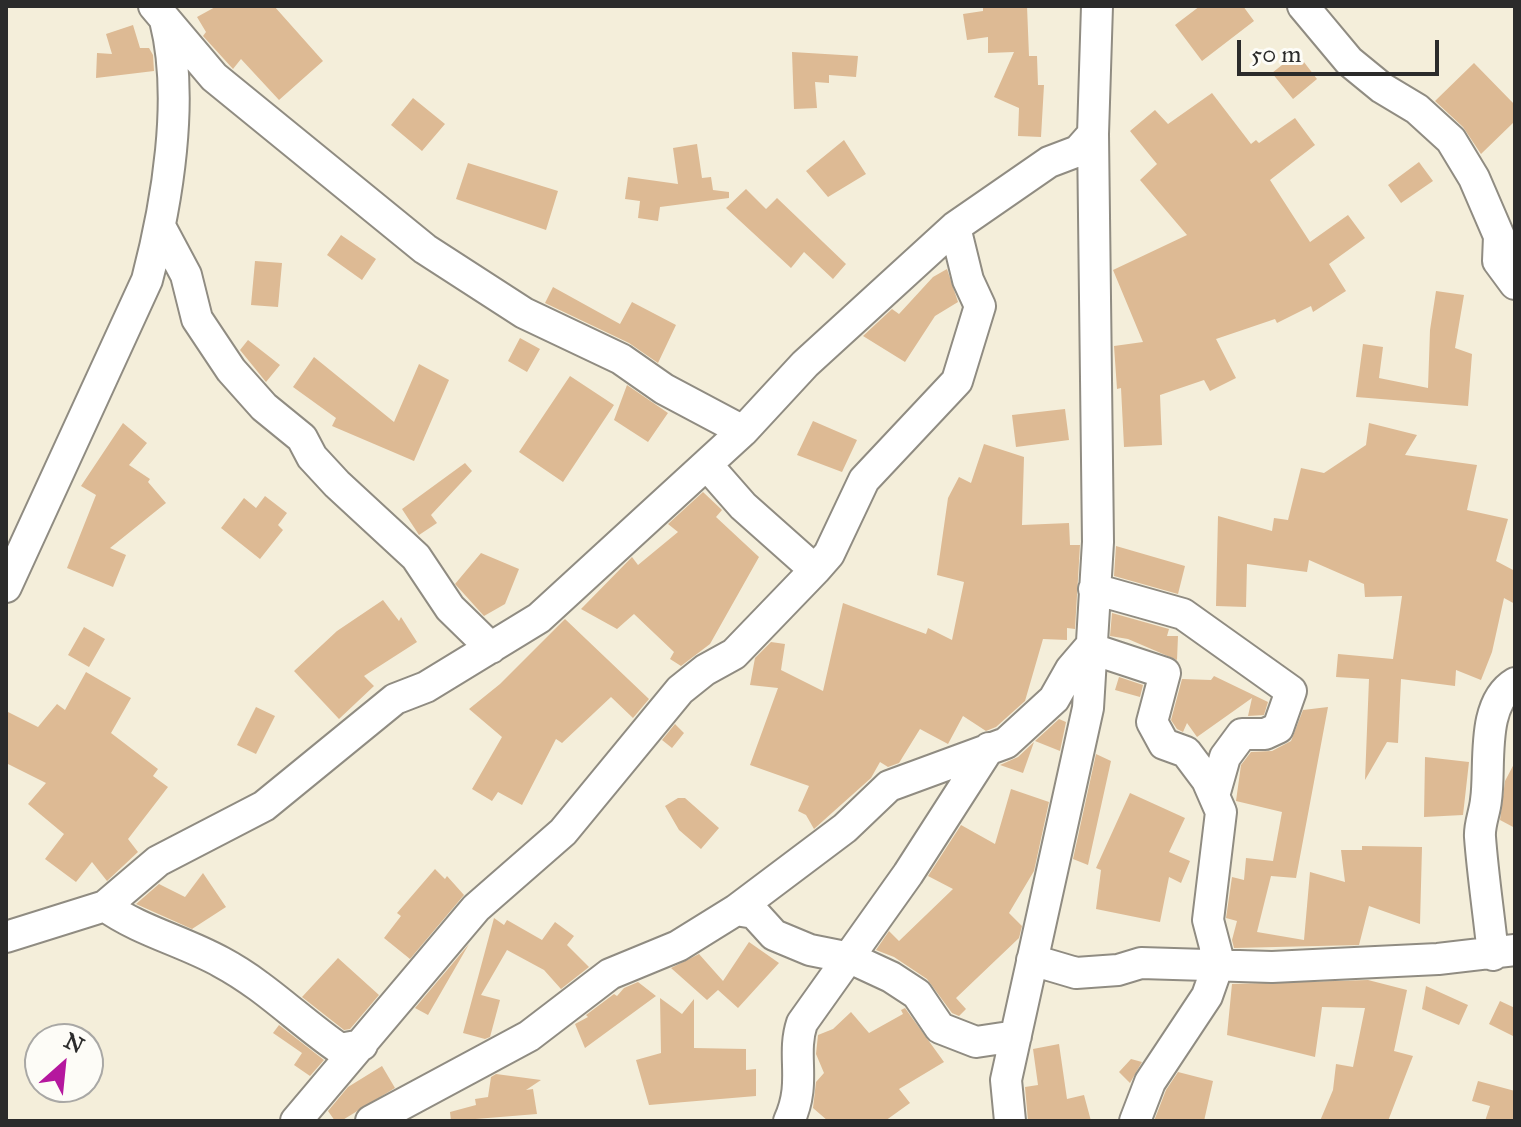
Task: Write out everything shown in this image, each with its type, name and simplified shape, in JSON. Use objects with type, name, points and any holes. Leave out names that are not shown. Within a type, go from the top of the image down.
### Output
[{"type":"street","points":[[1010,1121],[1006,1080],[1088,708],[1089,648],[1098,542],[1093,134],[1097,6]]},
{"type":"street","points":[[1303,6],[1349,61],[1382,88],[1417,109],[1451,140],[1474,178],[1499,236],[1498,261],[1515,284]]},
{"type":"street","points":[[6,587],[147,280],[162,230],[172,97],[170,40],[159,12]]},
{"type":"street","points":[[159,12],[214,77],[425,249],[524,313],[621,359],[664,389],[743,431]]},
{"type":"street","points":[[6,937],[30,926],[67,919],[105,906],[158,861],[264,806],[395,699],[426,687],[539,618],[707,465],[805,364],[955,227],[1049,162],[1078,151],[1093,134]]},
{"type":"street","points":[[296,1121],[476,908],[497,886],[537,858],[563,832],[680,690],[705,670],[734,654],[815,570],[829,554],[864,480],[957,381],[980,306],[968,280],[955,227]]},
{"type":"street","points":[[162,230],[186,275],[197,319],[231,370],[264,407],[302,438],[312,457],[337,484],[416,557],[450,608],[491,648]]},
{"type":"street","points":[[707,465],[743,506],[815,570]]},
{"type":"street","points":[[1094,589],[1183,614],[1291,691],[1278,728],[1265,734],[1242,734],[1225,757],[1214,796]]},
{"type":"street","points":[[371,1121],[529,1036],[610,974],[678,946],[736,910],[845,828],[889,786],[1006,743],[1054,699],[1071,669],[1089,648]]},
{"type":"street","points":[[1089,648],[1165,673],[1152,722],[1164,744],[1186,752],[1207,780],[1221,812],[1208,920],[1219,962],[1207,996],[1150,1082],[1135,1121]]},
{"type":"street","points":[[1032,960],[1076,973],[1118,970],[1141,963],[1219,962],[1272,967],[1504,952],[1483,895],[1479,833],[1487,798],[1486,753],[1494,716],[1510,686],[1515,683]]},
{"type":"street","points":[[798,1115],[801,1077],[797,1039],[802,1023],[850,958],[989,748]]},
{"type":"street","points":[[105,906],[127,922],[208,956],[265,988],[314,1031],[340,1049],[362,1045]]},
{"type":"street","points":[[736,910],[754,913],[774,935],[810,950],[850,958],[891,977],[917,994],[940,1028],[976,1042],[1016,1036]]},
{"type":"building","points":[[217,6],[274,6],[323,61],[279,100],[241,59],[233,69],[203,36],[206,32],[197,17]]},
{"type":"building","points":[[983,6],[1027,6],[1029,56],[1037,56],[1038,85],[1044,85],[1041,137],[1018,136],[1019,108],[994,97],[1014,52],[988,53],[988,37],[967,40],[963,14],[983,11]]},
{"type":"building","points":[[1200,6],[1243,6],[1254,21],[1202,61],[1175,25]]},
{"type":"building","points":[[133,25],[140,48],[149,48],[153,55],[154,71],[96,78],[97,53],[112,54],[106,34]]},
{"type":"building","points":[[792,52],[858,56],[856,77],[829,75],[829,83],[815,82],[817,108],[794,109]]},
{"type":"building","points":[[1297,53],[1317,79],[1293,99],[1272,73]]},
{"type":"building","points":[[1474,63],[1515,105],[1515,121],[1481,154],[1463,127],[1435,101]]},
{"type":"building","points":[[1212,93],[1251,144],[1256,140],[1259,143],[1295,118],[1315,145],[1270,180],[1310,242],[1348,215],[1365,238],[1329,264],[1346,291],[1313,312],[1311,306],[1277,323],[1275,319],[1216,339],[1236,378],[1210,391],[1204,380],[1160,395],[1162,445],[1124,447],[1121,388],[1117,389],[1114,346],[1143,342],[1113,270],[1187,235],[1140,180],[1157,164],[1130,131],[1155,110],[1168,124]]},
{"type":"building","points":[[413,98],[445,124],[422,151],[391,125]]},
{"type":"building","points":[[844,140],[866,174],[828,197],[806,171]]},
{"type":"building","points":[[697,144],[702,178],[711,177],[713,190],[729,192],[729,198],[660,207],[658,221],[638,218],[640,201],[625,199],[628,177],[678,184],[673,148]]},
{"type":"building","points":[[1419,162],[1433,181],[1401,203],[1388,185]]},
{"type":"building","points":[[468,163],[558,191],[546,230],[456,199]]},
{"type":"building","points":[[746,189],[766,209],[777,198],[846,264],[833,279],[804,252],[791,268],[726,208]]},
{"type":"building","points":[[341,235],[376,259],[362,280],[327,255]]},
{"type":"building","points":[[255,261],[282,263],[278,307],[251,305]]},
{"type":"building","points":[[947,269],[958,302],[935,316],[905,362],[863,336],[892,309],[899,314],[933,277]]},
{"type":"building","points":[[553,287],[620,324],[632,302],[676,325],[658,363],[629,343],[545,303]]},
{"type":"building","points":[[1436,291],[1464,295],[1455,348],[1472,354],[1468,406],[1356,397],[1363,344],[1383,347],[1379,378],[1428,388],[1430,330]]},
{"type":"building","points":[[520,338],[540,349],[527,372],[508,361]]},
{"type":"building","points":[[248,340],[280,365],[266,382],[240,350]]},
{"type":"building","points":[[314,357],[394,422],[419,364],[449,380],[414,461],[332,426],[336,418],[293,387]]},
{"type":"building","points":[[570,376],[614,405],[563,482],[519,452]]},
{"type":"building","points":[[627,385],[668,413],[648,442],[614,420]]},
{"type":"building","points":[[1065,409],[1069,440],[1016,447],[1012,415]]},
{"type":"building","points":[[813,421],[857,440],[842,472],[797,455]]},
{"type":"building","points":[[123,423],[147,443],[129,465],[150,479],[148,482],[166,503],[110,548],[126,555],[113,587],[67,568],[96,495],[81,486]]},
{"type":"building","points":[[1369,423],[1417,435],[1405,455],[1477,465],[1467,510],[1508,519],[1496,561],[1515,571],[1515,604],[1504,598],[1492,652],[1481,680],[1456,670],[1455,686],[1401,679],[1398,743],[1387,742],[1365,780],[1369,679],[1336,677],[1338,654],[1393,659],[1402,596],[1365,597],[1364,584],[1309,560],[1307,572],[1247,564],[1246,607],[1216,606],[1218,516],[1272,531],[1274,518],[1288,520],[1301,468],[1324,473],[1366,445]]},
{"type":"building","points":[[984,444],[1024,457],[1022,525],[1069,523],[1070,545],[1080,545],[1075,629],[1067,628],[1067,640],[1043,639],[1025,701],[996,727],[986,731],[963,716],[948,744],[920,729],[899,763],[888,767],[880,762],[871,778],[814,829],[806,815],[798,811],[809,786],[750,765],[778,688],[750,685],[755,658],[771,642],[785,644],[781,670],[823,691],[843,603],[926,634],[928,628],[952,640],[964,582],[937,575],[948,498],[959,477],[971,483]]},
{"type":"building","points":[[465,463],[472,471],[431,515],[437,523],[419,535],[402,509]]},
{"type":"building","points":[[703,492],[722,510],[716,517],[759,557],[710,644],[681,666],[670,659],[674,652],[634,614],[617,629],[581,609],[632,557],[638,565],[678,532],[668,524]]},
{"type":"building","points":[[265,496],[287,513],[278,525],[283,530],[260,559],[221,528],[244,498],[256,508]]},
{"type":"building","points":[[1116,546],[1185,566],[1178,594],[1114,576]]},
{"type":"building","points":[[481,553],[519,569],[505,604],[484,616],[455,584]]},
{"type":"building","points":[[383,600],[399,621],[401,617],[417,642],[364,676],[374,686],[339,719],[294,671],[337,631]]},
{"type":"building","points":[[1112,613],[1169,629],[1167,636],[1178,636],[1177,660],[1128,639],[1110,636]]},
{"type":"building","points":[[565,619],[649,699],[633,718],[611,697],[562,743],[556,739],[522,805],[498,792],[492,801],[472,789],[502,737],[469,709],[500,684]]},
{"type":"building","points":[[84,627],[105,639],[89,667],[68,655]]},
{"type":"building","points":[[86,672],[131,698],[111,733],[158,769],[153,776],[168,787],[128,839],[138,852],[107,881],[92,862],[76,882],[45,859],[64,834],[28,804],[46,783],[6,763],[6,711],[38,727],[57,704],[65,710]]},
{"type":"building","points":[[1214,676],[1268,702],[1264,715],[1248,716],[1252,698],[1197,737],[1187,723],[1183,732],[1177,729],[1171,720],[1182,679],[1211,680]]},
{"type":"building","points":[[1119,677],[1143,685],[1140,697],[1115,690]]},
{"type":"building","points":[[256,707],[275,716],[256,754],[237,745]]},
{"type":"building","points":[[1328,707],[1296,878],[1271,876],[1257,932],[1304,940],[1310,872],[1345,882],[1341,850],[1362,850],[1362,846],[1422,847],[1420,924],[1369,906],[1359,945],[1234,948],[1232,940],[1237,921],[1226,918],[1232,877],[1244,880],[1246,858],[1273,861],[1282,812],[1236,801],[1241,765],[1251,752],[1272,751],[1291,741],[1303,710]]},
{"type":"building","points":[[1059,719],[1066,722],[1060,751],[1035,741]]},
{"type":"building","points":[[675,724],[684,733],[672,748],[662,740]]},
{"type":"building","points":[[1034,742],[1023,773],[1000,765],[1018,757]]},
{"type":"building","points":[[1096,754],[1111,761],[1088,865],[1073,859]]},
{"type":"building","points":[[1425,757],[1469,762],[1463,815],[1424,817]]},
{"type":"building","points":[[1515,762],[1515,828],[1500,820],[1505,781]]},
{"type":"building","points":[[1011,789],[1049,802],[1034,871],[1009,913],[1022,926],[1019,938],[956,998],[966,1009],[959,1016],[952,1013],[927,979],[894,957],[876,950],[889,931],[899,941],[953,889],[928,876],[961,825],[995,844]]},
{"type":"building","points":[[1130,793],[1185,818],[1169,852],[1190,861],[1181,883],[1169,877],[1160,922],[1096,909],[1101,870],[1096,868]]},
{"type":"building","points":[[678,798],[685,798],[719,828],[701,849],[679,830],[665,806]]},
{"type":"building","points":[[435,869],[445,879],[447,876],[464,895],[410,959],[384,938],[401,916],[397,913]]},
{"type":"building","points":[[203,873],[226,907],[192,929],[136,904],[159,884],[185,897]]},
{"type":"building","points":[[494,918],[504,925],[507,920],[542,940],[555,922],[574,936],[567,945],[589,967],[561,989],[544,970],[507,950],[481,995],[500,1000],[490,1037],[485,1039],[463,1033]]},
{"type":"building","points":[[749,942],[779,963],[738,1008],[718,990],[707,1000],[671,968],[699,954],[723,981]]},
{"type":"building","points":[[469,944],[428,1015],[415,1008]]},
{"type":"building","points":[[338,958],[379,995],[350,1029],[344,1030],[302,997]]},
{"type":"building","points":[[1368,980],[1407,990],[1394,1051],[1413,1056],[1388,1121],[1320,1121],[1333,1090],[1336,1064],[1353,1067],[1365,1008],[1322,1007],[1315,1057],[1227,1035],[1232,984]]},
{"type":"building","points":[[638,982],[656,996],[585,1048],[575,1024],[614,994],[617,996],[624,988]]},
{"type":"building","points":[[1426,986],[1468,1005],[1459,1025],[1422,1009]]},
{"type":"building","points":[[660,998],[682,1014],[694,999],[694,1048],[746,1049],[746,1070],[756,1069],[756,1096],[649,1105],[636,1060],[661,1053]]},
{"type":"building","points":[[1500,1001],[1515,1008],[1515,1037],[1489,1024]]},
{"type":"building","points":[[905,1008],[944,1062],[899,1089],[910,1103],[885,1121],[828,1121],[813,1108],[816,1082],[824,1073],[816,1054],[818,1035],[833,1029],[851,1012],[869,1033],[903,1014],[901,1010]]},
{"type":"building","points":[[279,1025],[324,1060],[310,1076],[294,1065],[302,1053],[273,1033]]},
{"type":"building","points":[[1059,1044],[1067,1099],[1084,1095],[1091,1121],[1028,1121],[1025,1087],[1038,1085],[1033,1049]]},
{"type":"building","points":[[1131,1059],[1142,1062],[1130,1083],[1119,1072]]},
{"type":"building","points":[[382,1066],[395,1088],[341,1121],[335,1121],[328,1111],[348,1087]]},
{"type":"building","points":[[1178,1072],[1213,1081],[1204,1121],[1154,1121],[1166,1090]]},
{"type":"building","points":[[496,1074],[541,1080],[526,1090],[533,1089],[537,1114],[451,1121],[450,1112],[476,1105],[475,1099],[488,1097],[491,1077]]},
{"type":"building","points":[[1478,1081],[1515,1091],[1515,1121],[1485,1121],[1490,1106],[1472,1101]]}]
